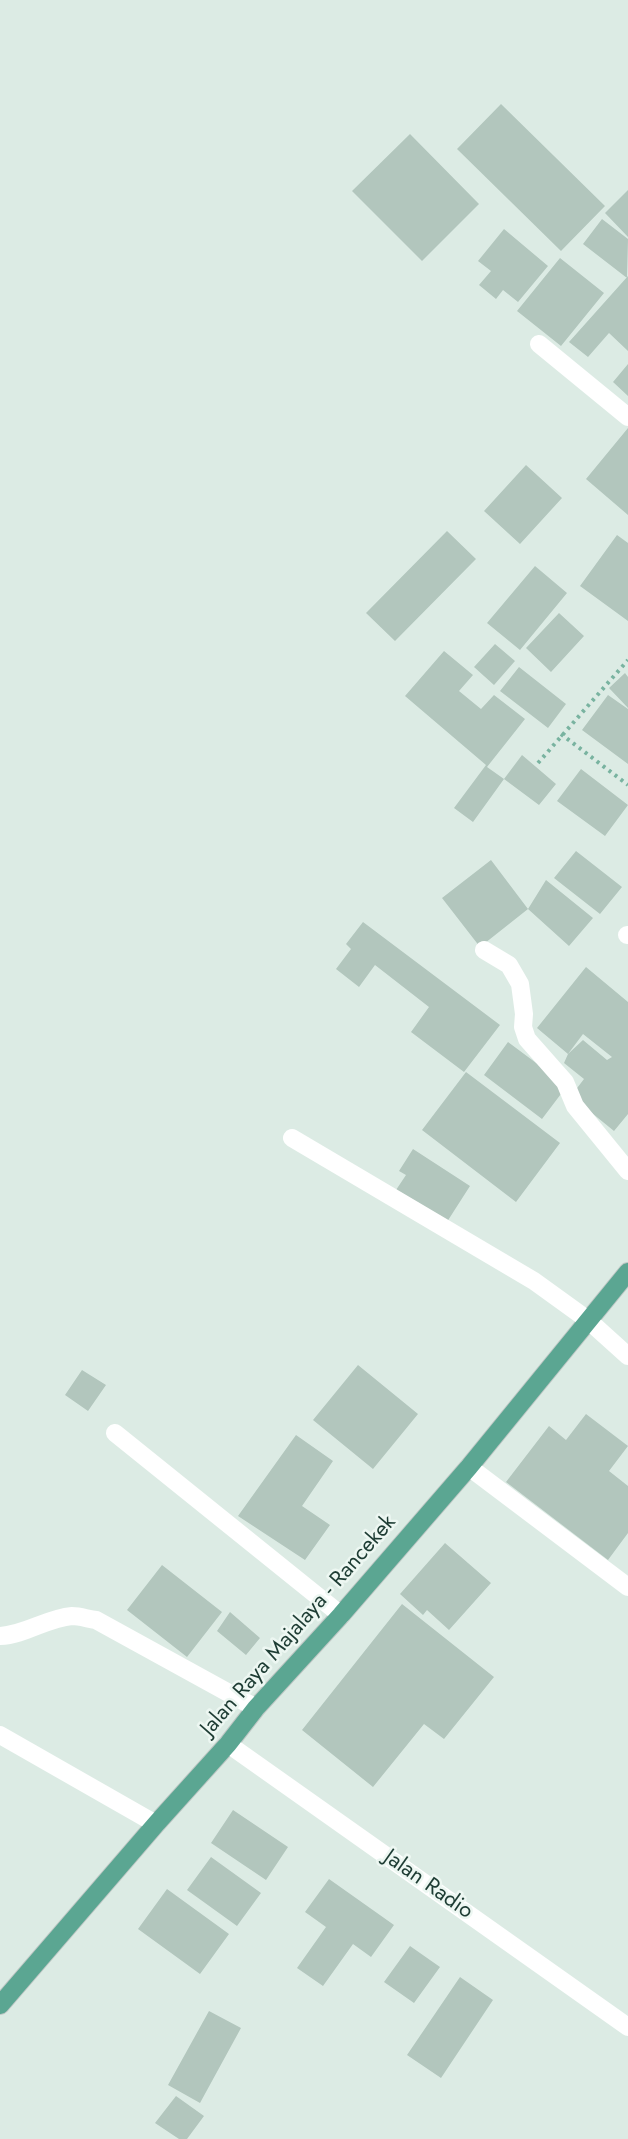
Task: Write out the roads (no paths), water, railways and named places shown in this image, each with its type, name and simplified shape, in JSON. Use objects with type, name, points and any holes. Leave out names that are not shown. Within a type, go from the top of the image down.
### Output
[{"type":"main road","name":"Jalan Raya Majalaya - Rancekek","points":[[0,2005],[228,1744],[256,1708],[341,1615],[469,1467],[628,1272]]},
{"type":"street","points":[[539,345],[628,417]]},
{"type":"street","points":[[484,950],[509,965],[520,984],[524,1014],[523,1027],[527,1039],[566,1082],[575,1106],[628,1171]]},
{"type":"street","points":[[292,1138],[534,1281],[588,1320],[628,1356]]},
{"type":"street","points":[[116,1433],[341,1615]]},
{"type":"street","points":[[469,1467],[628,1587]]},
{"type":"street","points":[[0,1636],[13,1636],[50,1621],[74,1616],[96,1620],[256,1708]]},
{"type":"street","points":[[0,1735],[156,1824]]},
{"type":"street","name":"Jalan Radio","points":[[228,1744],[628,2027]]}]
